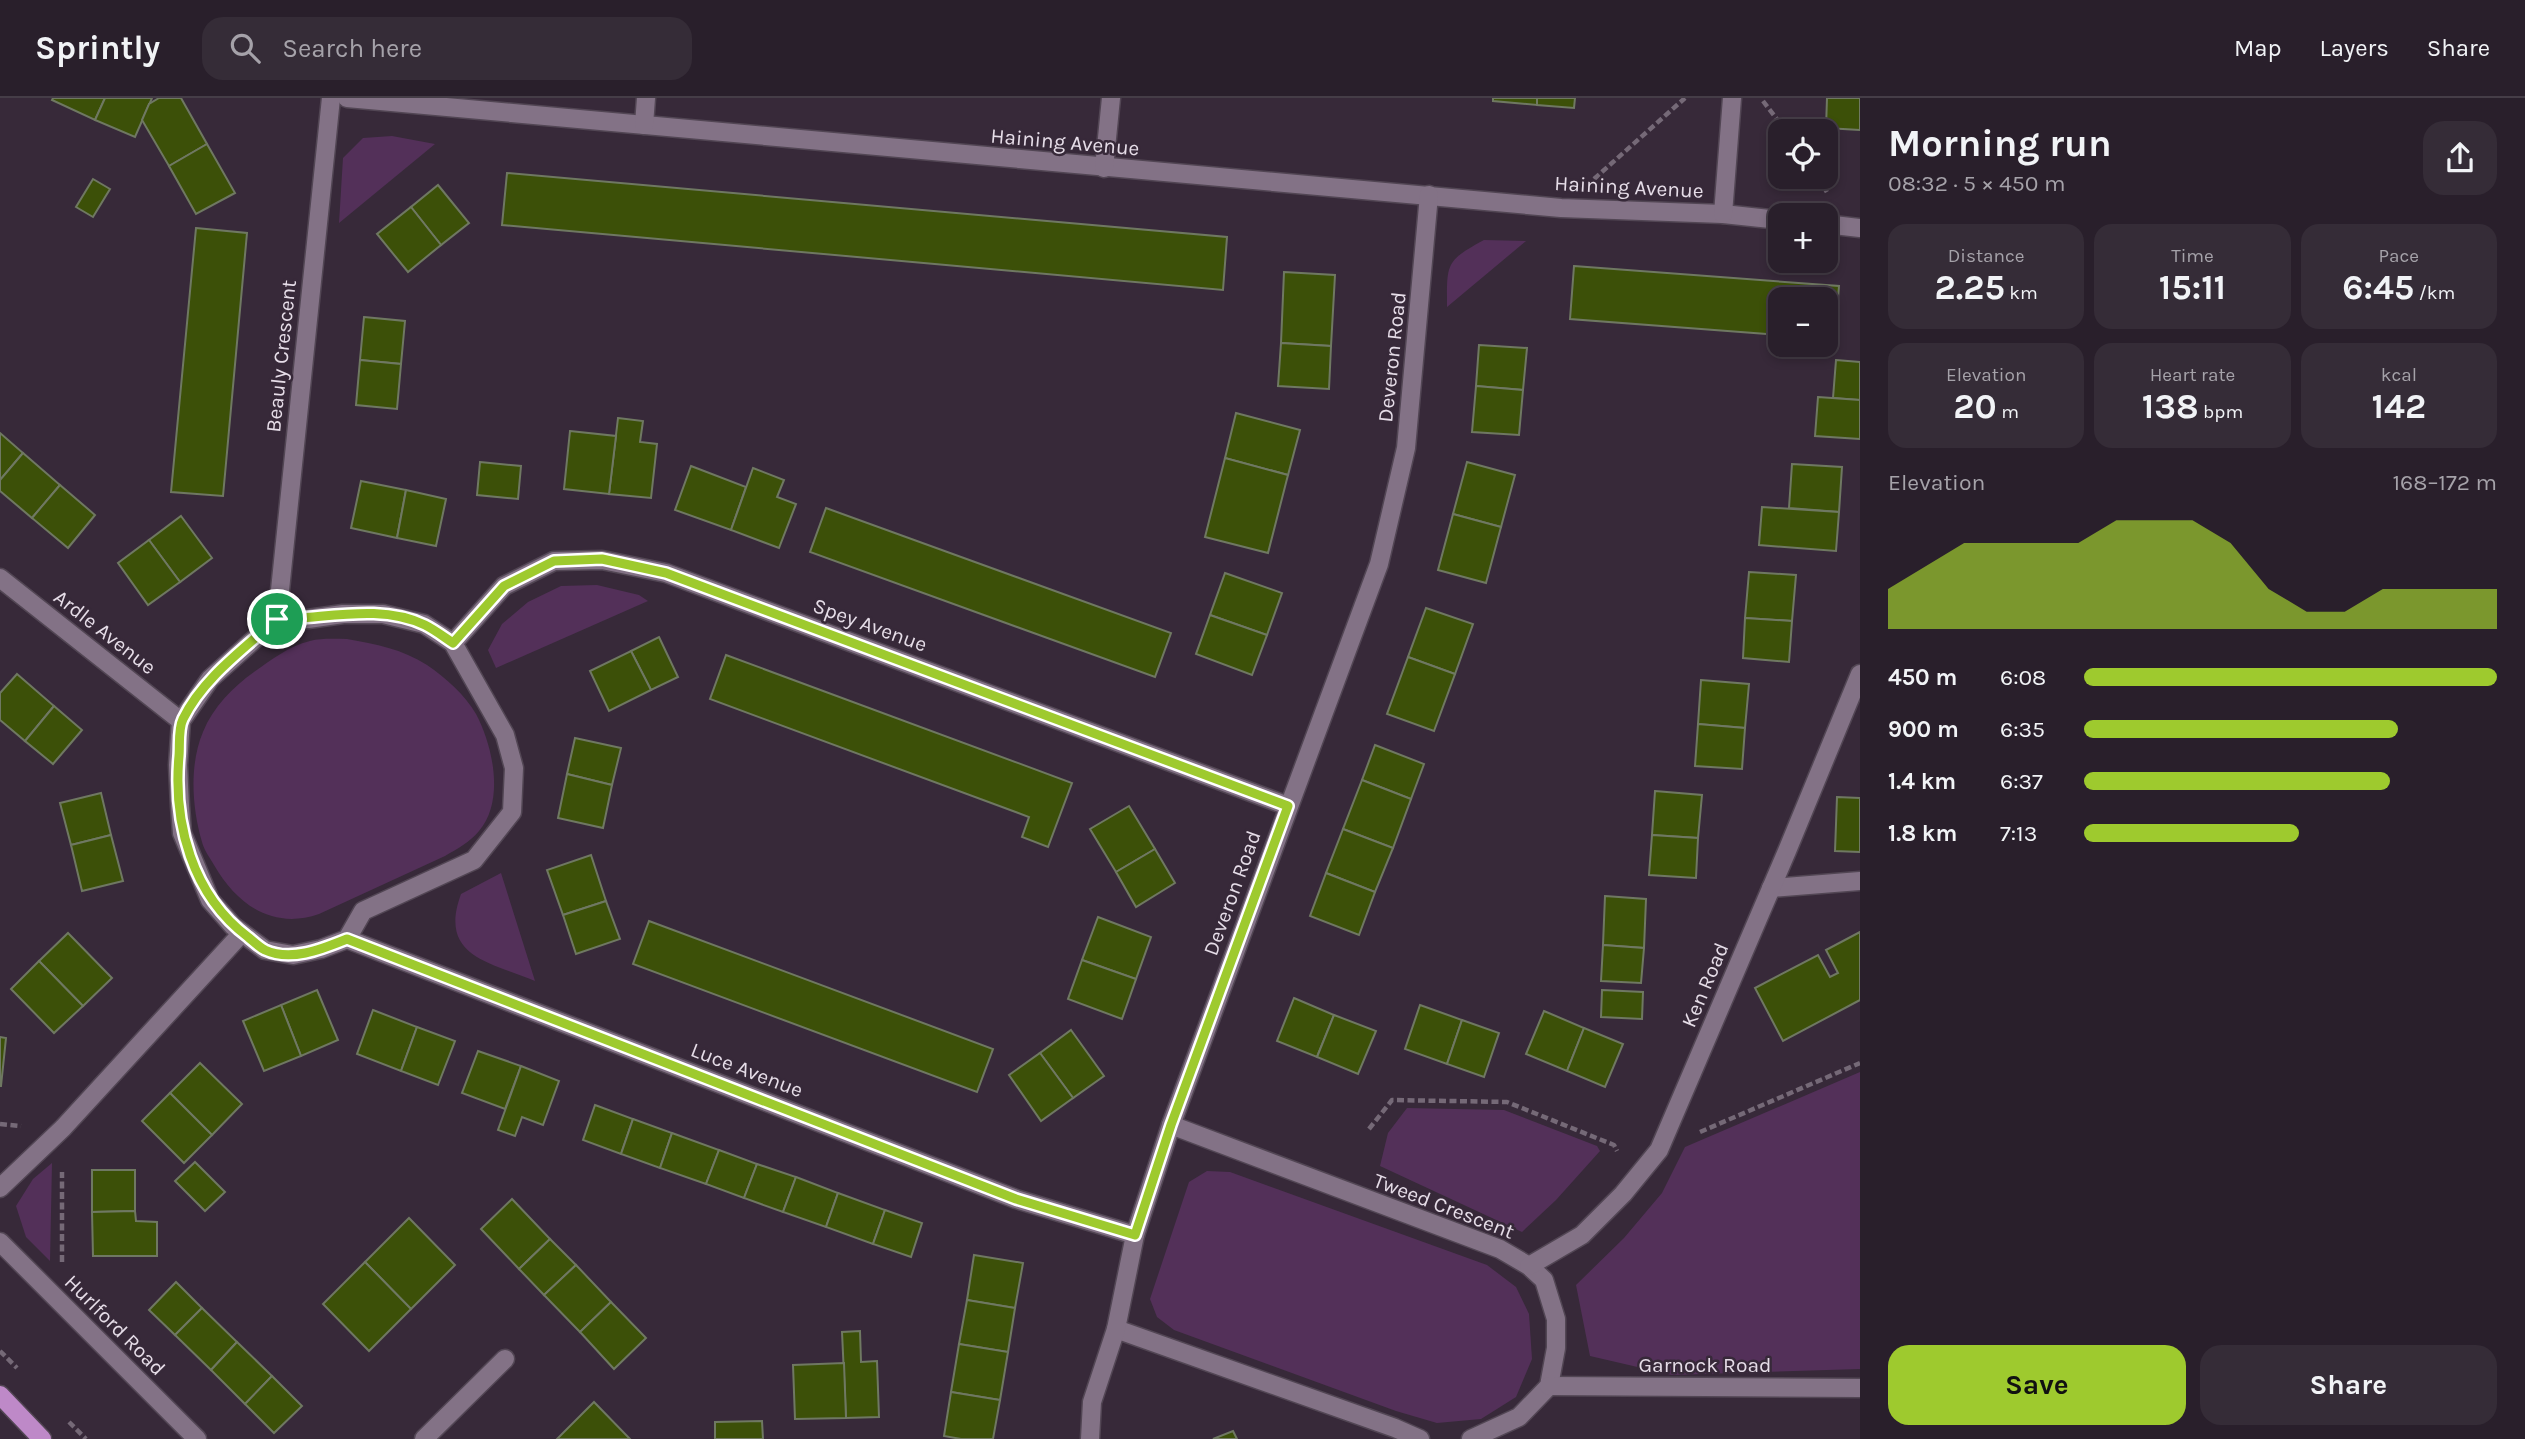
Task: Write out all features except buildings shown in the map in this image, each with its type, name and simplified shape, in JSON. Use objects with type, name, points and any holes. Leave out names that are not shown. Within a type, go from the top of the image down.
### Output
[{"type":"main road","points":[[0,1395],[42,1439]]},
{"type":"street","name":"Beauly Crescent","points":[[277,619],[331,98]]},
{"type":"street","name":"Haining Avenue","points":[[347,98],[1561,208],[1723,214],[1768,219]]},
{"type":"street","points":[[644,125],[646,98]]},
{"type":"street","points":[[1104,168],[1111,98]]},
{"type":"street","points":[[1723,214],[1732,98]]},
{"type":"street","name":"Deveron Road","points":[[1090,1439],[1092,1402],[1116,1329],[1135,1235],[1171,1125],[1379,564],[1406,448],[1429,195]]},
{"type":"street","points":[[1838,225],[1860,228]]},
{"type":"street","name":"Spey Avenue","points":[[453,643],[504,586],[554,561],[602,559],[666,573],[1288,806]]},
{"type":"street","name":"Ardle Avenue","points":[[0,578],[181,721]]},
{"type":"street","points":[[383,614],[424,624],[453,643],[505,735],[514,768],[512,812],[474,860],[363,911],[347,939],[321,949],[293,955],[265,950],[242,933],[210,900],[182,833],[178,765],[181,721],[210,679],[277,619],[383,614]]},
{"type":"street","name":"Ken Road","points":[[1529,1266],[1582,1235],[1623,1194],[1659,1150],[1860,674]]},
{"type":"street","points":[[1771,888],[1860,881]]},
{"type":"street","points":[[0,1188],[63,1128],[242,933]]},
{"type":"street","name":"Luce Avenue","points":[[347,939],[1016,1199],[1135,1235]]},
{"type":"street","name":"Tweed Crescent","points":[[1171,1125],[1500,1249],[1529,1266],[1544,1280],[1556,1319],[1556,1348],[1549,1386]]},
{"type":"street","name":"Hurlford Road","points":[[0,1242],[197,1439]]},
{"type":"street","points":[[1116,1329],[1395,1427],[1420,1439]]},
{"type":"street","points":[[424,1439],[505,1359]]},
{"type":"street","points":[[1471,1439],[1519,1417],[1549,1386]]},
{"type":"street","name":"Garnock Road","points":[[1549,1386],[1860,1388]]},
{"type":"path","points":[[1561,208],[1685,98]]},
{"type":"path","points":[[1760,98],[1777,119]]},
{"type":"path","points":[[1659,1150],[1860,1063]]},
{"type":"path","points":[[1370,1129],[1392,1100],[1507,1101],[1614,1145],[1618,1150],[1609,1160]]},
{"type":"path","points":[[62,1304],[63,1128]]},
{"type":"shaded area","points":[[392,136],[435,144],[339,223],[343,158],[363,138]]},
{"type":"shaded area","points":[[1484,240],[1526,241],[1447,307],[1447,281],[1451,265],[1462,253]]},
{"type":"shaded area","points":[[597,585],[639,595],[648,601],[496,668],[488,650],[502,624],[528,602],[561,586]]},
{"type":"shaded area","points":[[319,639],[347,639],[378,645],[418,659],[461,694],[476,714],[487,742],[494,773],[492,805],[479,831],[445,856],[319,914],[286,919],[272,916],[245,902],[234,892],[204,848],[194,801],[194,772],[199,745],[207,723],[218,706],[254,672],[302,643]]},
{"type":"shaded area","points":[[501,873],[535,981],[472,954],[462,944],[457,931],[456,915],[461,894]]},
{"type":"shaded area","points":[[1860,1072],[1860,1369],[1672,1375],[1590,1356],[1576,1285],[1624,1238],[1662,1193],[1685,1147]]},
{"type":"shaded area","points":[[1407,1108],[1504,1110],[1597,1146],[1600,1151],[1556,1200],[1522,1232],[1380,1166],[1388,1133]]},
{"type":"shaded area","points":[[52,1163],[50,1261],[26,1237],[16,1206],[33,1179]]},
{"type":"shaded area","points":[[1207,1171],[1230,1172],[1487,1265],[1516,1287],[1529,1314],[1532,1359],[1516,1397],[1481,1419],[1437,1423],[1396,1411],[1174,1330],[1157,1317],[1150,1299],[1189,1182]]},
{"type":"route","points":[[602,559],[666,573],[1288,806],[1171,1125],[1135,1235],[1016,1199],[347,939],[321,949],[293,955],[265,950],[233,926],[210,900],[182,833],[178,765],[181,721],[210,679],[277,619],[383,614],[424,624],[453,643],[504,586],[554,561],[602,559]]}]
